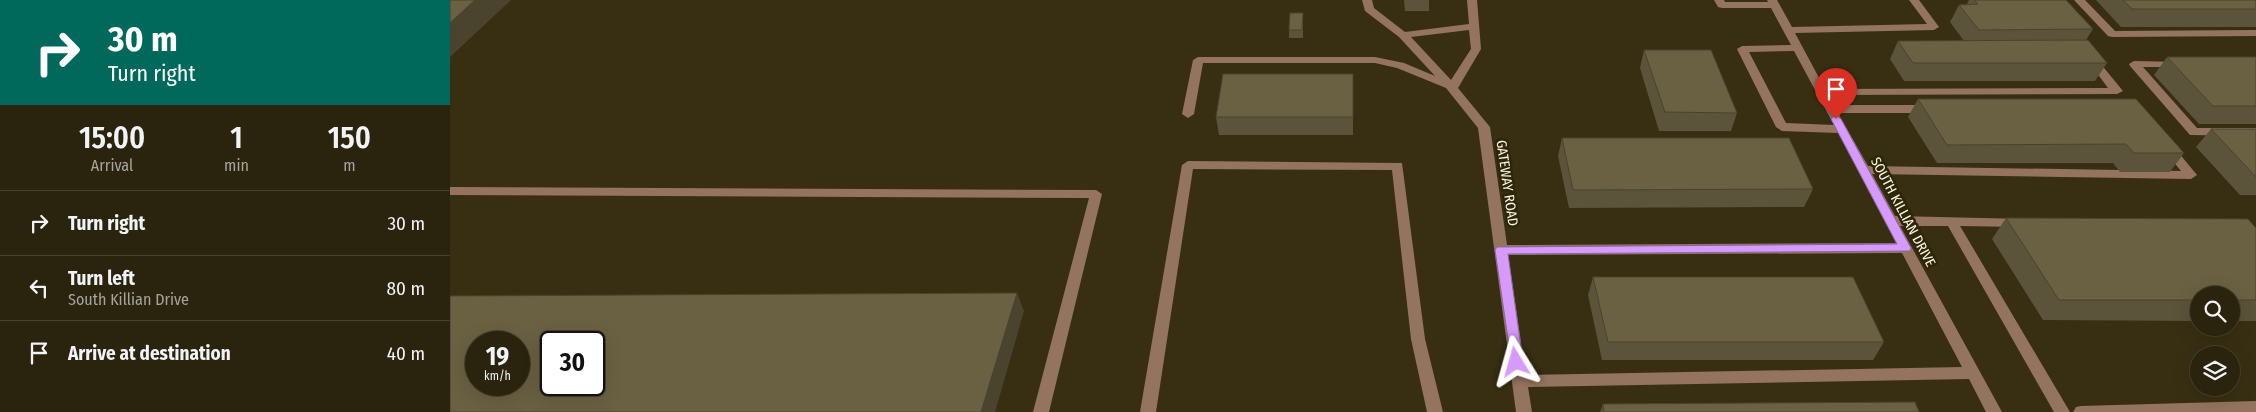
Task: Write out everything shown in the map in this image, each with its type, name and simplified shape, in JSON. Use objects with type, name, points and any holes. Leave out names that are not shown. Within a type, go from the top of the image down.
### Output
[{"type":"street","name":"GATEWAY ROAD","points":[[1367,0],[1369,9],[1403,35],[1452,88],[1484,127],[1524,412]]},
{"type":"street","points":[[1188,114],[1198,60],[1375,60],[1400,65],[1452,88],[1476,49],[1472,0]]},
{"type":"street","points":[[1719,0],[1722,5],[1773,2]]},
{"type":"street","points":[[1788,30],[1934,27],[1914,0]]},
{"type":"street","points":[[2079,0],[2112,34],[2256,33]]},
{"type":"street","name":"SOUTH KILLIAN DRIVE","points":[[1773,2],[1994,412]]},
{"type":"street","points":[[1403,35],[1475,26]]},
{"type":"street","points":[[1798,48],[1742,49],[1782,127],[1841,128]]},
{"type":"street","points":[[2190,64],[2134,64],[2194,132],[2256,132]]},
{"type":"street","points":[[1822,92],[2117,91],[2096,65]]},
{"type":"street","points":[[1831,109],[1938,108]]},
{"type":"street","points":[[1864,170],[2191,175],[2159,138]]},
{"type":"street","points":[[1148,412],[1188,165],[1398,166],[1418,339],[1438,412]]},
{"type":"street","points":[[450,191],[1096,194],[1041,412]]},
{"type":"street","points":[[1891,221],[2039,222]]},
{"type":"street","points":[[1952,221],[2062,412]]},
{"type":"street","points":[[1501,250],[1905,248]]},
{"type":"street","points":[[1519,381],[1972,373]]},
{"type":"street","points":[[2081,412],[2256,407]]},
{"type":"building","points":[[450,0],[475,0],[450,23]]},
{"type":"building","points":[[1974,0],[2066,0],[2093,29],[1979,30],[1959,5],[1978,4]]},
{"type":"building","points":[[2123,0],[2256,0],[2256,9],[2132,9]]},
{"type":"building","points":[[1290,13],[1303,13],[1302,30],[1289,30]]},
{"type":"building","points":[[2088,40],[2107,63],[1913,63],[1898,41]]},
{"type":"building","points":[[1644,50],[1711,50],[1737,113],[1665,112]]},
{"type":"building","points":[[2167,57],[2256,57],[2256,106],[2213,106]]},
{"type":"building","points":[[1223,74],[1353,74],[1353,117],[1216,117]]},
{"type":"building","points":[[1918,99],[2136,99],[2184,153],[2134,153],[2126,144],[1947,145]]},
{"type":"building","points":[[2211,129],[2256,129],[2256,177]]},
{"type":"building","points":[[1562,138],[1789,138],[1813,189],[1573,190]]},
{"type":"building","points":[[2006,218],[2248,219],[2256,228],[2256,300],[2240,300],[2240,286],[2190,286],[2190,300],[2059,300]]},
{"type":"building","points":[[1593,277],[1853,277],[1884,342],[1608,342]]},
{"type":"building","points":[[1017,293],[981,412],[450,412],[450,296]]},
{"type":"building","points":[[1915,402],[1919,412],[1604,412],[1603,404]]},
{"type":"route","points":[[1516,362],[1501,250],[1905,248],[1836,119]]}]
